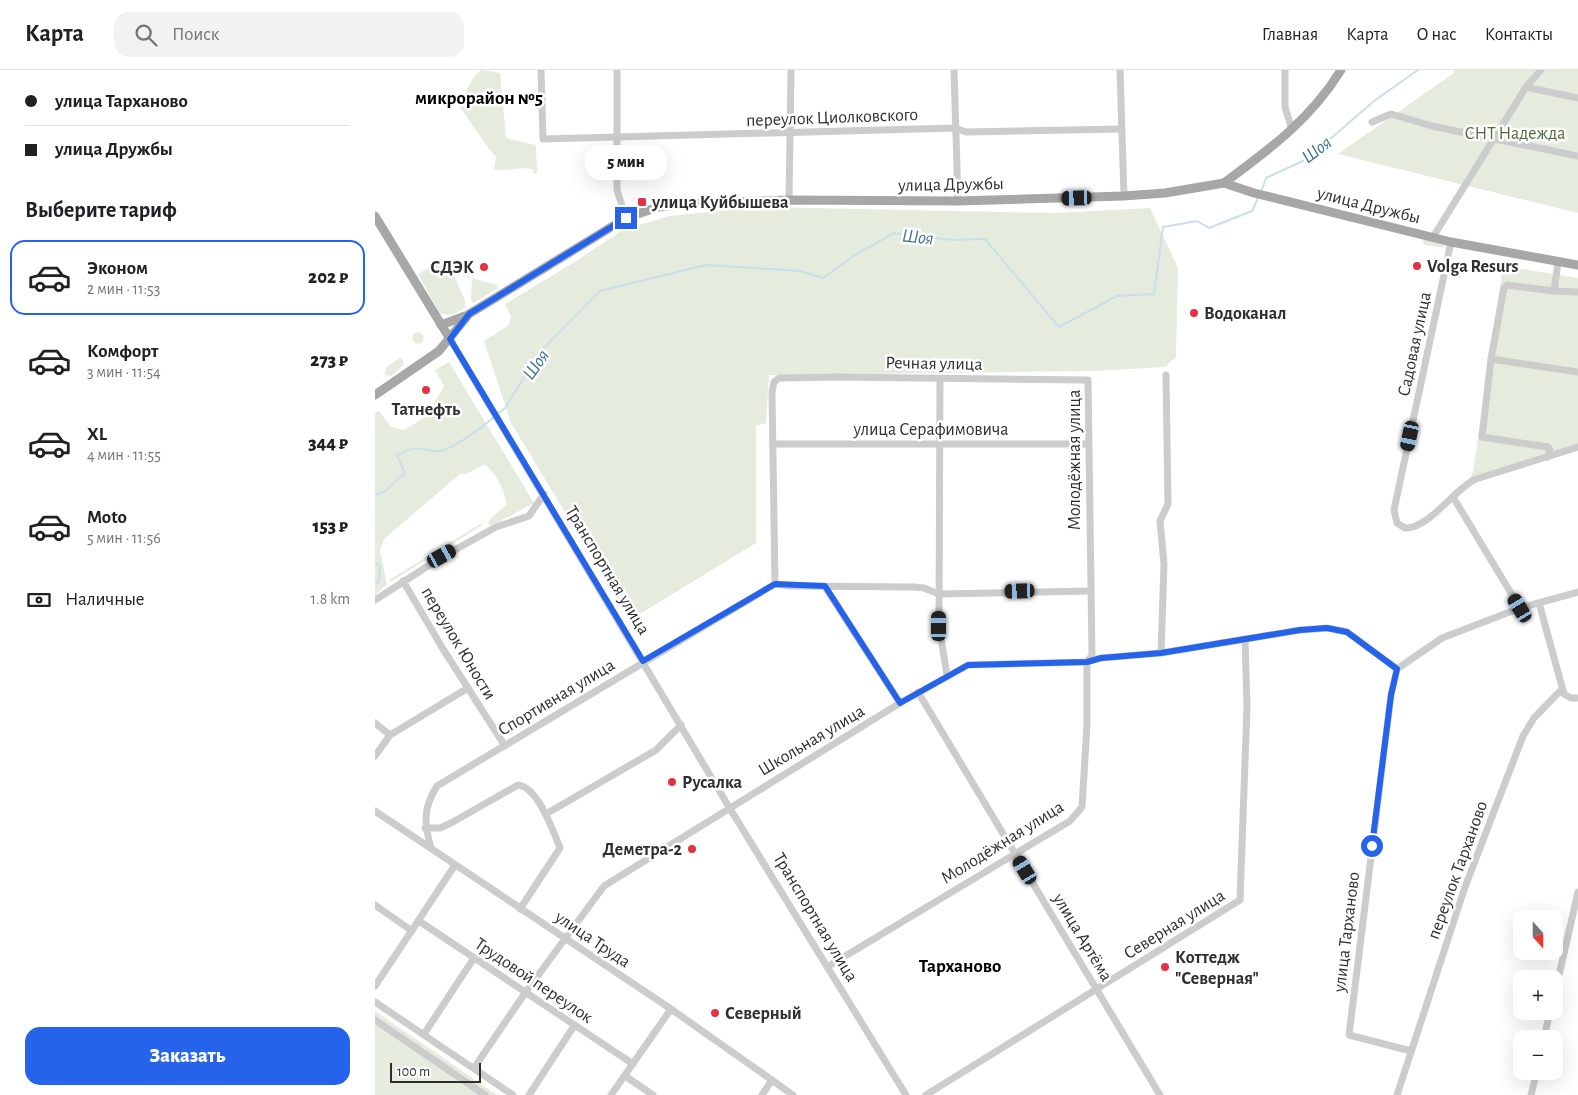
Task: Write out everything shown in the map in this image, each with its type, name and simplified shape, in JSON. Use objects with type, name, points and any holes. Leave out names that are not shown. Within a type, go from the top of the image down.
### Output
[{"type":"main road","points":[[1224,183],[1292,130],[1320,102],[1341,70]]},
{"type":"main road","name":"улица Дружбы","points":[[375,395],[429,359],[450,339],[469,314],[626,218],[649,209],[680,204],[789,200],[958,201],[1124,196],[1165,193],[1224,183],[1254,193],[1451,242],[1578,265]]},
{"type":"main road","name":"Транспортная улица","points":[[375,216],[450,339]]},
{"type":"main road","points":[[441,324],[454,322],[469,314]]},
{"type":"street","name":"переулок Циолковского","points":[[541,70],[543,139],[617,136],[791,134],[955,128],[966,132],[1121,129]]},
{"type":"street","points":[[617,70],[617,190],[626,218]]},
{"type":"street","points":[[789,200],[791,70]]},
{"type":"street","points":[[954,70],[958,201]]},
{"type":"street","points":[[1120,70],[1124,196]]},
{"type":"street","points":[[1285,70],[1285,107],[1292,130]]},
{"type":"street","points":[[1433,237],[1526,87],[1541,70]]},
{"type":"street","points":[[1526,87],[1578,98]]},
{"type":"street","points":[[1372,122],[1391,114],[1432,126],[1493,140],[1578,156]]},
{"type":"street","name":"Садовая улица","points":[[1451,242],[1394,510],[1397,523],[1409,528],[1419,524],[1453,498]]},
{"type":"street","points":[[1554,291],[1557,262]]},
{"type":"street","points":[[1548,457],[1550,450],[1548,447],[1482,437],[1491,359],[1504,288],[1507,285],[1578,292]]},
{"type":"street","name":"Транспортная улица","points":[[450,339],[729,807],[905,1095]]},
{"type":"street","points":[[1491,359],[1578,372]]},
{"type":"street","points":[[1161,653],[1164,564],[1160,521],[1168,504],[1166,375]]},
{"type":"street","name":"Речная улица","points":[[773,444],[772,392],[774,382],[779,378],[1088,380]]},
{"type":"street","points":[[939,378],[940,644],[947,675]]},
{"type":"street","name":"Молодёжная улица","points":[[827,967],[1070,821],[1082,807],[1087,725],[1087,662],[1092,656],[1088,380]]},
{"type":"street","points":[[773,444],[775,584],[914,587],[924,588],[939,594],[1091,592]]},
{"type":"street","name":"улица Серафимовича","points":[[773,444],[1088,444]]},
{"type":"street","points":[[1520,608],[1453,498],[1464,484],[1476,479],[1578,447]]},
{"type":"street","points":[[375,600],[442,556],[496,527],[529,516],[544,494]]},
{"type":"street","name":"переулок Юности","points":[[403,581],[505,746]]},
{"type":"street","name":"Спортивная улица","points":[[431,848],[425,828],[427,801],[437,786],[643,661],[775,584]]},
{"type":"street","points":[[825,586],[900,703]]},
{"type":"street","points":[[1397,669],[1442,638],[1520,608],[1578,592]]},
{"type":"street","points":[[1539,603],[1564,694],[1571,698],[1578,698]]},
{"type":"street","name":"Школьная улица","points":[[474,1068],[525,993],[604,886],[729,807],[918,692],[968,665],[1087,662],[1101,658],[1161,653],[1300,630],[1327,628],[1347,632],[1397,669]]},
{"type":"street","name":"Северная улица","points":[[926,1095],[1240,900],[1247,707],[1245,639]]},
{"type":"street","name":"улица Тарханово","points":[[1397,669],[1391,695],[1349,1035],[1411,1051]]},
{"type":"street","points":[[375,756],[390,735],[468,688]]},
{"type":"street","name":"переулок Тарханово","points":[[1397,1095],[1465,887],[1523,736],[1539,712],[1562,689]]},
{"type":"street","name":"улица Артёма","points":[[918,692],[1160,1095]]},
{"type":"street","points":[[375,723],[390,735]]},
{"type":"street","points":[[546,814],[656,750],[681,725]]},
{"type":"street","points":[[425,828],[440,828],[451,823],[518,785],[531,792],[546,814],[560,848],[520,909]]},
{"type":"street","name":"улица Труда","points":[[375,811],[671,1009],[793,1095]]},
{"type":"street","points":[[375,986],[413,931],[455,864]]},
{"type":"street","points":[[1560,970],[1578,892]]},
{"type":"street","points":[[375,905],[413,931]]},
{"type":"street","name":"Трудовой переулок","points":[[419,921],[633,1064]]},
{"type":"street","points":[[424,1034],[474,958]]},
{"type":"street","points":[[375,1002],[513,1095]]},
{"type":"street","points":[[611,1095],[671,1009]]},
{"type":"street","points":[[375,1020],[485,1095]]},
{"type":"street","points":[[529,1095],[574,1026]]},
{"type":"street","points":[[625,1076],[653,1095]]},
{"type":"street","points":[[762,1095],[772,1080]]},
{"type":"street","points":[[1531,1095],[1535,1080]]},
{"type":"green space","points":[[481,70],[500,73],[506,138],[536,145],[537,173],[534,174],[533,169],[528,168],[494,169],[496,157],[459,106],[471,82]]},
{"type":"green space","name":"СНТ Надежда","points":[[1453,70],[1578,70],[1578,213],[1338,154],[1454,73]]},
{"type":"green space","points":[[758,207],[1055,213],[1150,208],[1178,268],[1176,357],[1165,367],[1090,371],[769,375],[766,423],[756,426],[756,543],[630,620],[511,423],[484,341],[508,326],[511,317],[505,304],[623,230],[670,216]]},
{"type":"green space","points":[[1424,239],[1444,244],[1445,248],[1425,245]]},
{"type":"green space","points":[[437,263],[453,273],[465,301],[465,308],[452,315],[440,314],[418,274]]},
{"type":"green space","points":[[1503,266],[1578,278],[1578,444],[1469,480],[1473,472]]},
{"type":"green space","points":[[472,278],[497,285],[498,288],[473,303],[471,300]]},
{"type":"green space","points":[[418,332],[424,338],[418,344],[412,338]]},
{"type":"green space","points":[[400,358],[403,360],[403,365],[392,376],[385,375],[386,367]]},
{"type":"green space","points":[[449,362],[534,503],[491,526],[488,523],[490,519],[506,505],[504,494],[496,478],[485,464],[466,474],[460,474],[384,539],[380,550],[387,584],[375,595],[375,413],[379,411],[391,427],[404,430],[427,416],[444,386],[435,370]]},
{"type":"green space","points":[[482,523],[481,526],[390,582],[389,580]]},
{"type":"green space","points":[[375,1011],[497,1095],[375,1095]]},
{"type":"waterway","name":"Шоя","points":[[1261,192],[1266,178],[1307,159],[1374,101],[1418,70]]},
{"type":"waterway","name":"Шоя","points":[[498,414],[505,408],[540,352],[600,291],[706,265],[800,271],[823,278],[857,254],[894,233],[953,240],[985,239],[1059,327],[1117,296],[1154,294],[1163,227],[1197,221],[1209,228],[1252,211],[1259,196]]},
{"type":"waterway","name":"Шоя","points":[[375,495],[384,492],[405,473],[397,455],[415,448],[431,451],[444,450],[467,437],[494,417]]},
{"type":"waterway","name":"Шоя","points":[[375,563],[380,566],[379,582],[375,583]]},
{"type":"place","name":"улица Куйбышева","points":[[642,202]]},
{"type":"place","name":"Volga Resurs","points":[[1417,266]]},
{"type":"place","name":"СДЭК","points":[[484,267]]},
{"type":"place","name":"Водоканал","points":[[1194,313]]},
{"type":"place","name":"Татнефть","points":[[426,390]]},
{"type":"place","name":"Русалка","points":[[672,782]]},
{"type":"place","name":"Деметра-2","points":[[692,849]]},
{"type":"place","name":"Коттедж \"Северная\"","points":[[1165,967]]},
{"type":"place","name":"Северный","points":[[715,1013]]},
{"type":"district","name":"микрорайон №5","points":[[479,97]]},
{"type":"district","name":"Тарханово","points":[[960,965]]},
{"type":"route","points":[[626,218],[469,314],[460,323],[450,339],[643,661],[775,584],[825,586],[900,703],[947,675],[968,665],[1087,662],[1101,658],[1161,653],[1300,630],[1327,628],[1347,632],[1397,669],[1391,695],[1372,846]]}]
